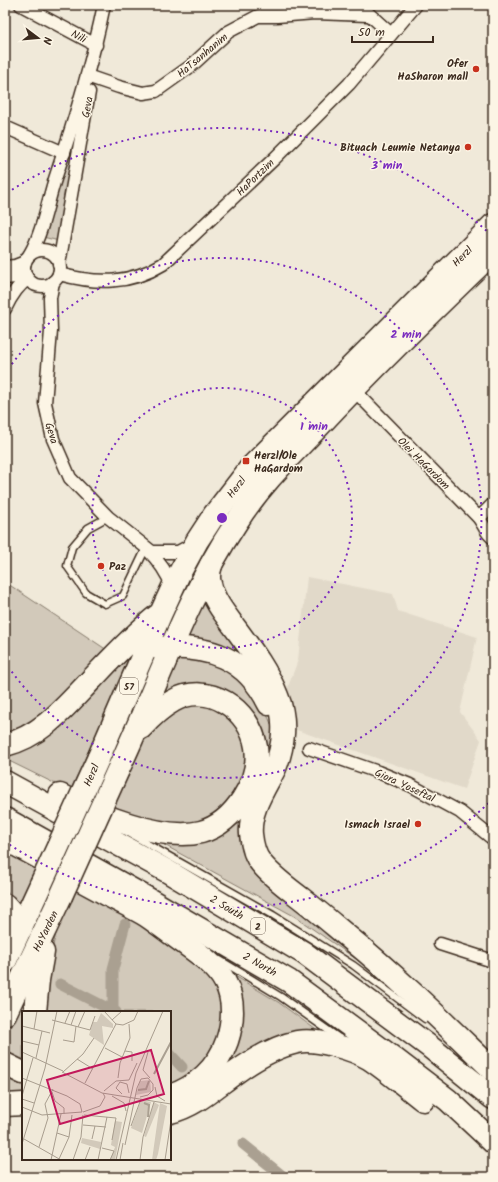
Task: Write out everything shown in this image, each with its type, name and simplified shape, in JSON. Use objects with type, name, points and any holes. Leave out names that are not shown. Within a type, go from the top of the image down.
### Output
[{"type":"highway","name":"Herzl","points":[[63,837],[161,613],[197,541],[214,515],[252,466],[493,225]]},
{"type":"highway","name":"Herzl","points":[[84,848],[133,739],[194,595],[236,522],[268,479],[353,389],[493,252]]},
{"type":"highway","points":[[214,558],[209,577],[214,596],[267,674],[280,703],[283,718],[283,737],[279,755],[275,768],[258,801],[253,819],[251,832],[252,846],[256,857],[262,865],[281,883],[353,940],[491,1068]]},
{"type":"highway","points":[[5,744],[16,742],[28,737],[43,728],[61,712],[133,638],[161,613]]},
{"type":"highway","points":[[144,652],[157,648],[171,648],[212,652],[237,665],[248,674],[259,687],[274,713],[281,741],[279,755]]},
{"type":"highway","points":[[5,766],[81,806],[147,830],[168,834],[185,834],[196,833],[214,826],[227,818],[238,806],[251,782],[257,760],[254,738],[248,725],[234,707],[224,700],[208,695],[196,694],[173,700],[152,717],[133,739]]},
{"type":"highway","name":"2 South","points":[[5,782],[167,871],[304,953],[430,1047],[493,1098]]},
{"type":"highway","name":"2 North","points":[[5,819],[139,893],[289,981],[392,1056],[448,1100],[491,1140]]},
{"type":"highway","name":"HaYarden","points":[[5,962],[63,837]]},
{"type":"highway","points":[[5,839],[146,916],[214,967],[225,982],[231,998],[232,1015],[230,1031],[224,1048],[216,1063],[203,1077],[190,1088],[171,1096]]},
{"type":"highway","name":"HaYarden","points":[[5,1014],[84,848]]},
{"type":"highway","points":[[5,905],[15,916],[21,928]]},
{"type":"highway","points":[[35,1011],[38,980],[47,927]]},
{"type":"highway","points":[[171,1112],[179,1110],[196,1101],[264,1054],[298,1042],[318,1042],[334,1045],[369,1059],[440,1112],[491,1140]]},
{"type":"highway","points":[[5,1064],[22,1072]]},
{"type":"highway","points":[[5,1105],[22,1104]]},
{"type":"street","name":"Nili","points":[[21,5],[96,45]]},
{"type":"street","name":"Geva","points":[[104,5],[89,77],[57,273],[50,298],[51,332],[45,391],[48,422],[53,439],[70,478],[108,517],[146,548],[152,552],[178,552],[197,541]]},
{"type":"street","points":[[359,5],[391,34]]},
{"type":"street","name":"HaPortzim","points":[[57,273],[81,279],[112,281],[141,276],[163,264],[186,244],[296,137],[348,84],[416,5]]},
{"type":"street","name":"HaTsanhanim","points":[[89,77],[143,93],[156,91],[191,66],[228,32],[258,16],[315,13],[368,14]]},
{"type":"street","name":"Geva","points":[[28,258],[38,236],[89,77]]},
{"type":"street","points":[[5,127],[64,153]]},
{"type":"street","points":[[5,267],[15,266],[28,258],[35,251],[47,251],[53,254],[57,273],[47,285],[35,285],[27,278],[24,272],[28,258]]},
{"type":"street","points":[[5,278],[27,278]]},
{"type":"street","points":[[5,309],[16,291],[27,278]]},
{"type":"street","name":"Olei HaGardom","points":[[353,389],[479,518],[488,533],[493,538]]},
{"type":"street","points":[[479,518],[493,504]]},
{"type":"street","name":"Geva","points":[[146,548],[169,576],[173,589]]},
{"type":"street","name":"Giora Yoseftal","points":[[309,748],[410,785],[460,812],[493,839]]},
{"type":"street","points":[[440,944],[493,961]]},
{"type":"lane","points":[[108,517],[88,528],[72,547],[66,566],[86,593],[105,604],[123,596],[146,548]]},
{"type":"lane","points":[[81,806],[273,915],[353,965],[432,1024]]},
{"type":"lane","points":[[146,916],[207,952]]},
{"type":"lane","points":[[214,956],[281,996],[369,1059]]},
{"type":"lane","points":[[444,1033],[491,1068]]},
{"type":"shaded area","points":[[78,131],[59,241],[43,237],[51,207]]},
{"type":"shaded area","points":[[307,577],[393,594],[398,611],[477,637],[460,712],[481,740],[464,789],[294,729],[285,695],[298,660]]},
{"type":"shaded area","points":[[5,582],[107,650],[54,706],[16,736],[5,735]]},
{"type":"shaded area","points":[[210,598],[248,667],[176,645],[197,602]]},
{"type":"shaded area","points":[[136,648],[70,791],[5,759],[5,751]]},
{"type":"shaded area","points":[[173,656],[223,663],[262,703],[272,726],[274,741],[244,832],[395,986],[294,916],[146,835],[185,840],[259,774],[227,695],[149,716]]},
{"type":"shaded area","points":[[186,703],[221,706],[247,740],[247,771],[223,813],[185,827],[126,815],[113,804],[135,749],[157,721]]},
{"type":"shaded area","points":[[5,851],[38,869],[17,908],[5,896]]},
{"type":"shaded area","points":[[77,885],[144,923],[209,972],[219,985],[226,1015],[211,1059],[171,1089],[171,1011],[42,1011],[45,976],[59,922]]},
{"type":"shaded area","points":[[35,959],[33,1011],[22,1011],[22,1068],[5,1060],[5,1023]]},
{"type":"shaded area","points":[[230,973],[278,1002],[330,1040],[171,1099],[218,1064]]},
{"type":"shaded area","points":[[5,1067],[22,1076],[22,1099],[5,1100]]},
{"type":"waterway","points":[[113,1011],[113,969],[125,924]]},
{"type":"waterway","points":[[60,984],[113,1011]]},
{"type":"waterway","points":[[171,1055],[182,1067]]},
{"type":"waterway","points":[[243,1144],[284,1177]]},
{"type":"place","name":"Ofer HaSharon mall","points":[[476,69]]},
{"type":"place","name":"Bituach Leumie Netanya","points":[[468,147]]},
{"type":"place","name":"Herzl/Ole HaGardom","points":[[246,461]]},
{"type":"place","name":"Paz","points":[[101,566]]},
{"type":"place","name":"Ismach Israel","points":[[418,824]]}]
